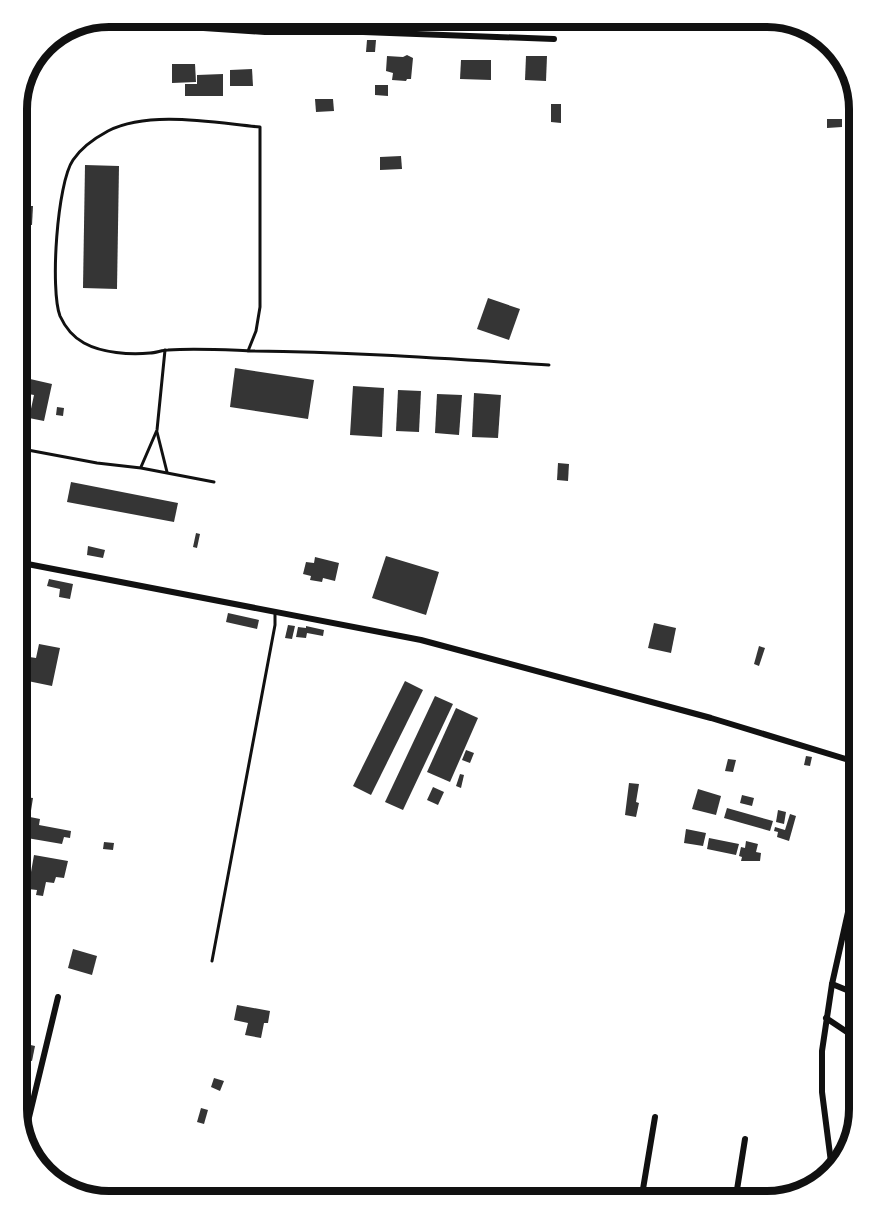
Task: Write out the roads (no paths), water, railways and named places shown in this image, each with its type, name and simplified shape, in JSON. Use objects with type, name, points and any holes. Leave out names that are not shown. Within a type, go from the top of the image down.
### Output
[{"type":"street","points":[[189,27],[265,32],[363,32],[554,39]]},
{"type":"street","points":[[27,564],[421,640],[711,718],[849,760]]},
{"type":"street","points":[[831,1160],[822,1092],[822,1051],[832,984],[849,911]]},
{"type":"street","points":[[832,984],[849,990]]},
{"type":"street","points":[[28,1121],[58,997]]},
{"type":"street","points":[[826,1018],[849,1033]]},
{"type":"street","points":[[643,1191],[655,1117]]},
{"type":"street","points":[[737,1191],[746,1139]]},
{"type":"lane","points":[[248,351],[256,331],[260,307],[261,127],[176,120],[124,125],[96,138],[72,160],[66,173],[61,195],[57,243],[56,296],[60,316],[70,333],[85,343],[100,349],[151,353],[165,350],[363,353],[549,365]]},
{"type":"lane","points":[[141,468],[157,430],[165,350]]},
{"type":"lane","points":[[157,430],[168,473]]},
{"type":"lane","points":[[27,450],[214,482]]},
{"type":"lane","points":[[212,961],[275,625],[275,611]]}]
